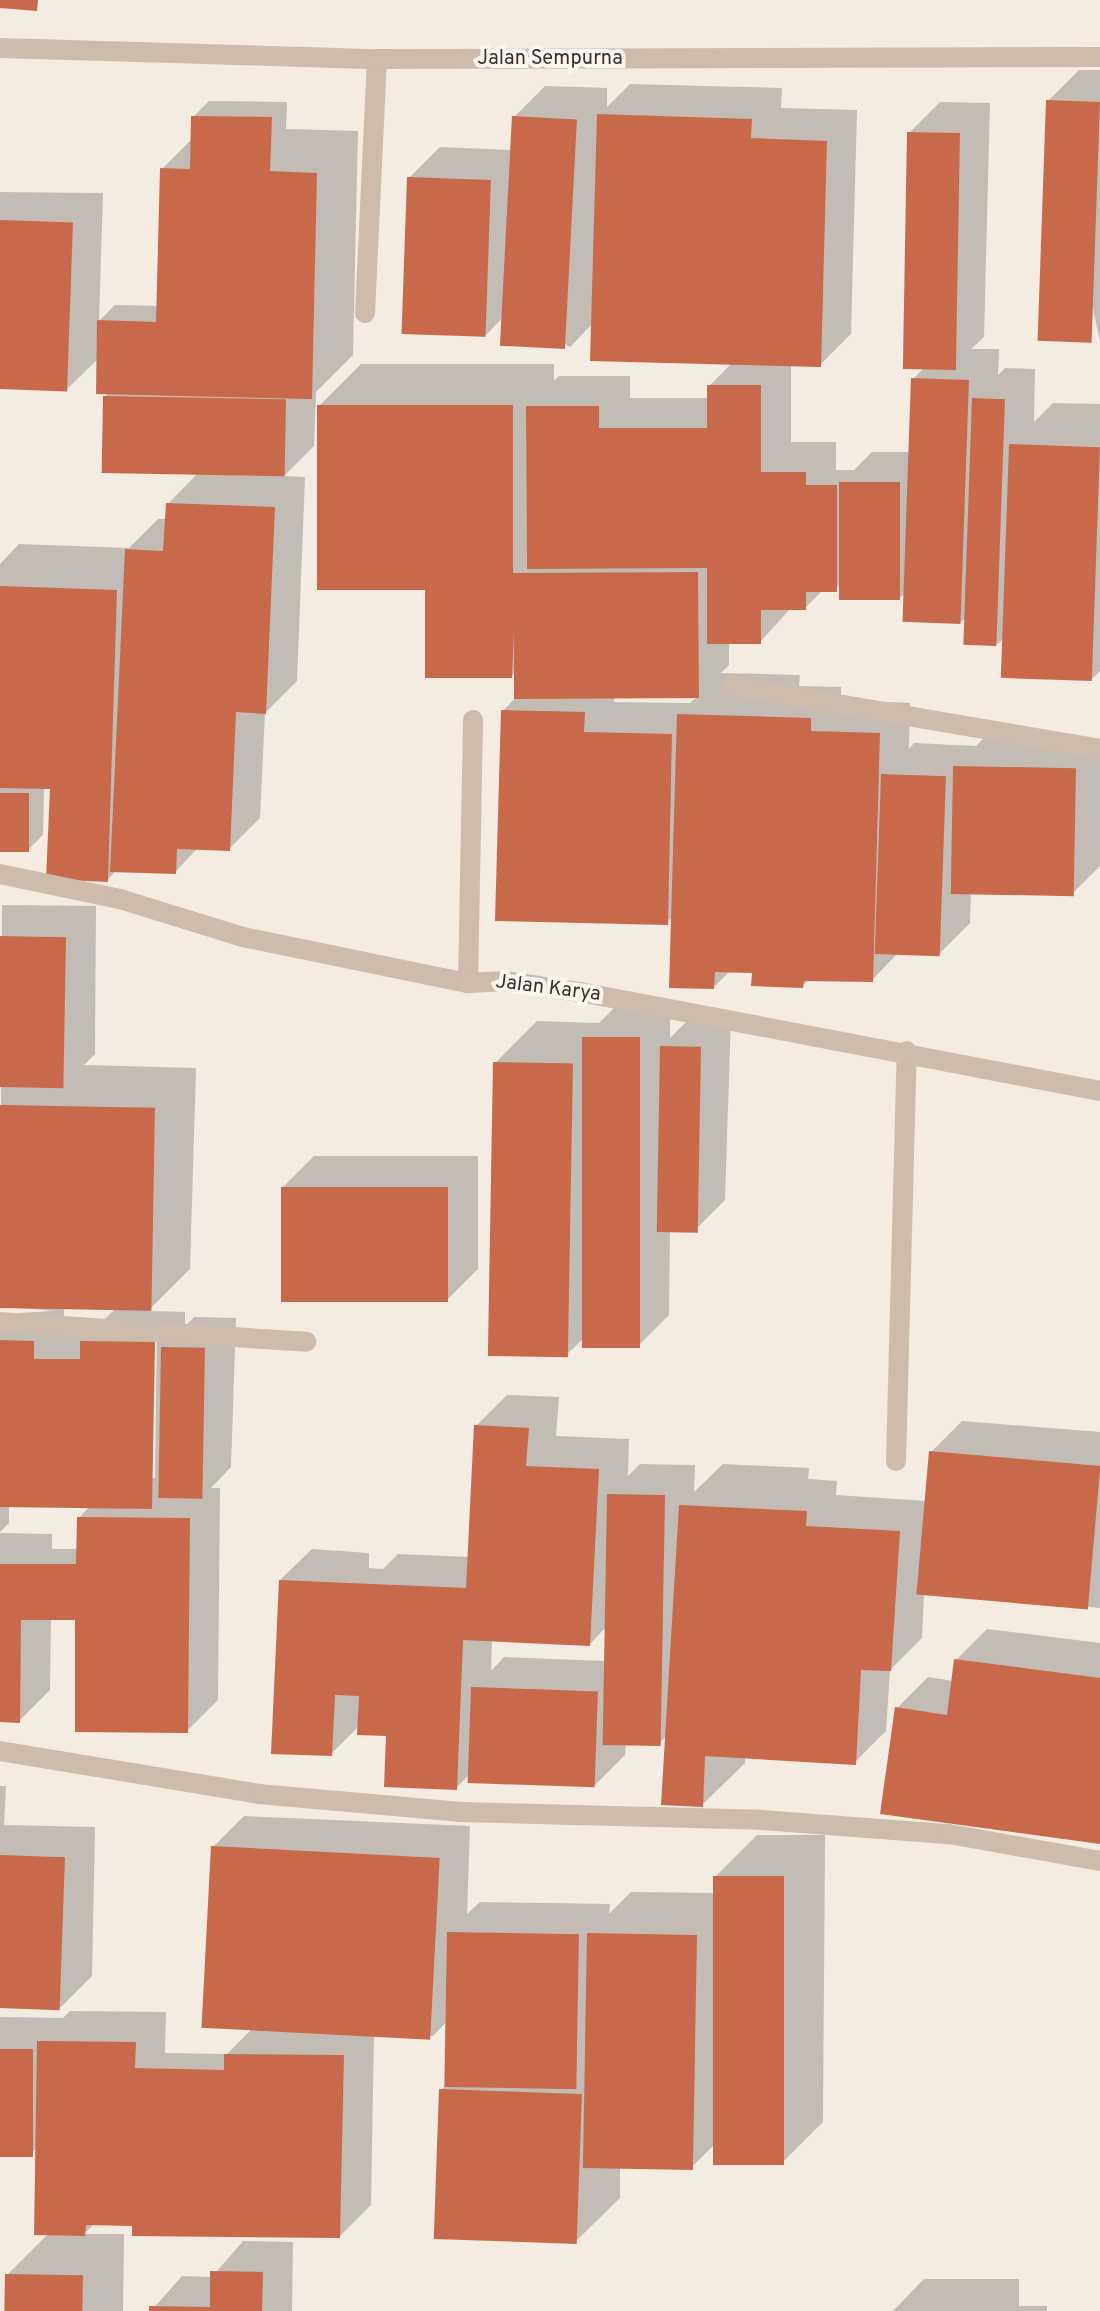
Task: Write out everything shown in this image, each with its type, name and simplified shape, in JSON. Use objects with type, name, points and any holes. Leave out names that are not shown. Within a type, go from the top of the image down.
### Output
[{"type":"street","name":"Jalan Sempurna","points":[[0,48],[377,59],[1100,57]]},
{"type":"street","points":[[365,313],[377,59]]},
{"type":"street","points":[[732,686],[1100,749]]},
{"type":"street","points":[[468,983],[473,720]]},
{"type":"street","name":"Jalan Karya","points":[[0,874],[120,899],[243,937],[468,983],[506,981],[580,992],[907,1051],[1100,1091]]},
{"type":"street","points":[[896,1461],[907,1051]]},
{"type":"street","points":[[0,1322],[306,1342]]},
{"type":"street","points":[[0,1751],[259,1794],[461,1812],[761,1820],[949,1834],[1100,1861]]},
{"type":"building","points":[[0,0],[38,0],[37,11],[0,8]]},
{"type":"building","points":[[1046,100],[1100,102],[1092,343],[1038,341]]},
{"type":"building","points":[[597,114],[752,119],[751,138],[827,141],[821,367],[590,361]]},
{"type":"building","points":[[191,116],[272,117],[270,171],[317,173],[312,399],[96,394],[97,320],[156,322],[160,168],[190,169]]},
{"type":"building","points":[[512,116],[577,119],[565,349],[500,346]]},
{"type":"building","points":[[907,132],[960,133],[956,370],[903,369]]},
{"type":"building","points":[[407,177],[491,180],[485,337],[402,334]]},
{"type":"building","points":[[0,220],[73,223],[67,391],[0,389]]},
{"type":"building","points":[[911,378],[969,380],[960,624],[902,622]]},
{"type":"building","points":[[707,385],[761,385],[761,472],[806,472],[806,485],[837,485],[837,592],[806,592],[806,610],[761,610],[761,644],[707,644],[707,568],[527,569],[526,406],[599,406],[599,428],[707,428]]},
{"type":"building","points":[[103,396],[286,399],[285,476],[102,473]]},
{"type":"building","points":[[972,398],[1005,399],[996,646],[963,645]]},
{"type":"building","points":[[317,405],[513,405],[513,573],[698,572],[699,698],[514,699],[514,631],[512,678],[425,678],[425,590],[317,590]]},
{"type":"building","points":[[1009,444],[1100,447],[1092,681],[1001,678]]},
{"type":"building","points":[[839,482],[900,482],[900,600],[839,600]]},
{"type":"building","points":[[166,503],[275,507],[266,714],[236,712],[230,851],[177,849],[176,874],[110,872],[125,549],[163,551]]},
{"type":"building","points":[[0,586],[117,590],[108,882],[46,879],[50,789],[0,788]]},
{"type":"building","points":[[501,710],[585,712],[584,732],[672,734],[668,925],[495,921]]},
{"type":"building","points":[[677,714],[811,718],[811,731],[880,733],[873,982],[804,981],[803,988],[751,986],[752,973],[715,972],[714,989],[669,988]]},
{"type":"building","points":[[953,766],[1076,768],[1074,896],[951,894]]},
{"type":"building","points":[[881,774],[946,776],[940,956],[875,954]]},
{"type":"building","points":[[0,793],[29,793],[29,852],[0,852]]},
{"type":"building","points":[[0,936],[66,937],[63,1088],[0,1087]]},
{"type":"building","points":[[582,1037],[640,1037],[640,1348],[582,1348]]},
{"type":"building","points":[[660,1046],[701,1047],[698,1233],[657,1232]]},
{"type":"building","points":[[493,1062],[573,1063],[568,1357],[488,1356]]},
{"type":"building","points":[[0,1105],[155,1108],[151,1311],[0,1308]]},
{"type":"building","points":[[281,1187],[448,1187],[448,1302],[281,1302]]},
{"type":"building","points":[[0,1340],[34,1341],[34,1359],[80,1359],[80,1341],[155,1342],[152,1509],[0,1507]]},
{"type":"building","points":[[161,1347],[205,1348],[202,1499],[158,1498]]},
{"type":"building","points":[[474,1425],[529,1428],[526,1466],[599,1469],[590,1646],[463,1640],[457,1790],[384,1787],[386,1736],[357,1735],[359,1696],[335,1695],[332,1756],[271,1754],[279,1580],[466,1588]]},
{"type":"building","points":[[929,1451],[1100,1466],[1088,1609],[916,1594]]},
{"type":"building","points":[[607,1494],[665,1495],[661,1746],[603,1745]]},
{"type":"building","points":[[679,1505],[807,1511],[806,1526],[900,1531],[891,1671],[861,1670],[856,1765],[705,1756],[703,1807],[661,1805]]},
{"type":"building","points":[[77,1517],[190,1518],[188,1733],[75,1732],[75,1620],[21,1620],[20,1723],[0,1722],[0,1564],[76,1564]]},
{"type":"building","points":[[954,1659],[1100,1678],[1100,1844],[880,1814],[895,1707],[947,1715]]},
{"type":"building","points":[[471,1687],[598,1691],[595,1787],[468,1783]]},
{"type":"building","points":[[211,1846],[440,1858],[430,2040],[201,2028]]},
{"type":"building","points":[[0,1855],[65,1857],[60,2010],[0,2008]]},
{"type":"building","points":[[713,1876],[784,1876],[784,2165],[713,2165]]},
{"type":"building","points":[[447,1932],[579,1934],[576,2089],[444,2087]]},
{"type":"building","points":[[587,1933],[697,1935],[693,2170],[583,2168]]},
{"type":"building","points":[[37,2041],[136,2042],[135,2068],[224,2070],[224,2054],[344,2055],[340,2238],[132,2236],[132,2226],[86,2225],[85,2236],[34,2235]]},
{"type":"building","points":[[0,2049],[33,2049],[33,2157],[0,2157]]},
{"type":"building","points":[[439,2089],[582,2094],[577,2244],[434,2239]]},
{"type":"building","points":[[210,2271],[263,2272],[262,2311],[149,2311],[149,2306],[210,2307]]},
{"type":"building","points":[[5,2274],[83,2275],[82,2311],[4,2311]]}]
